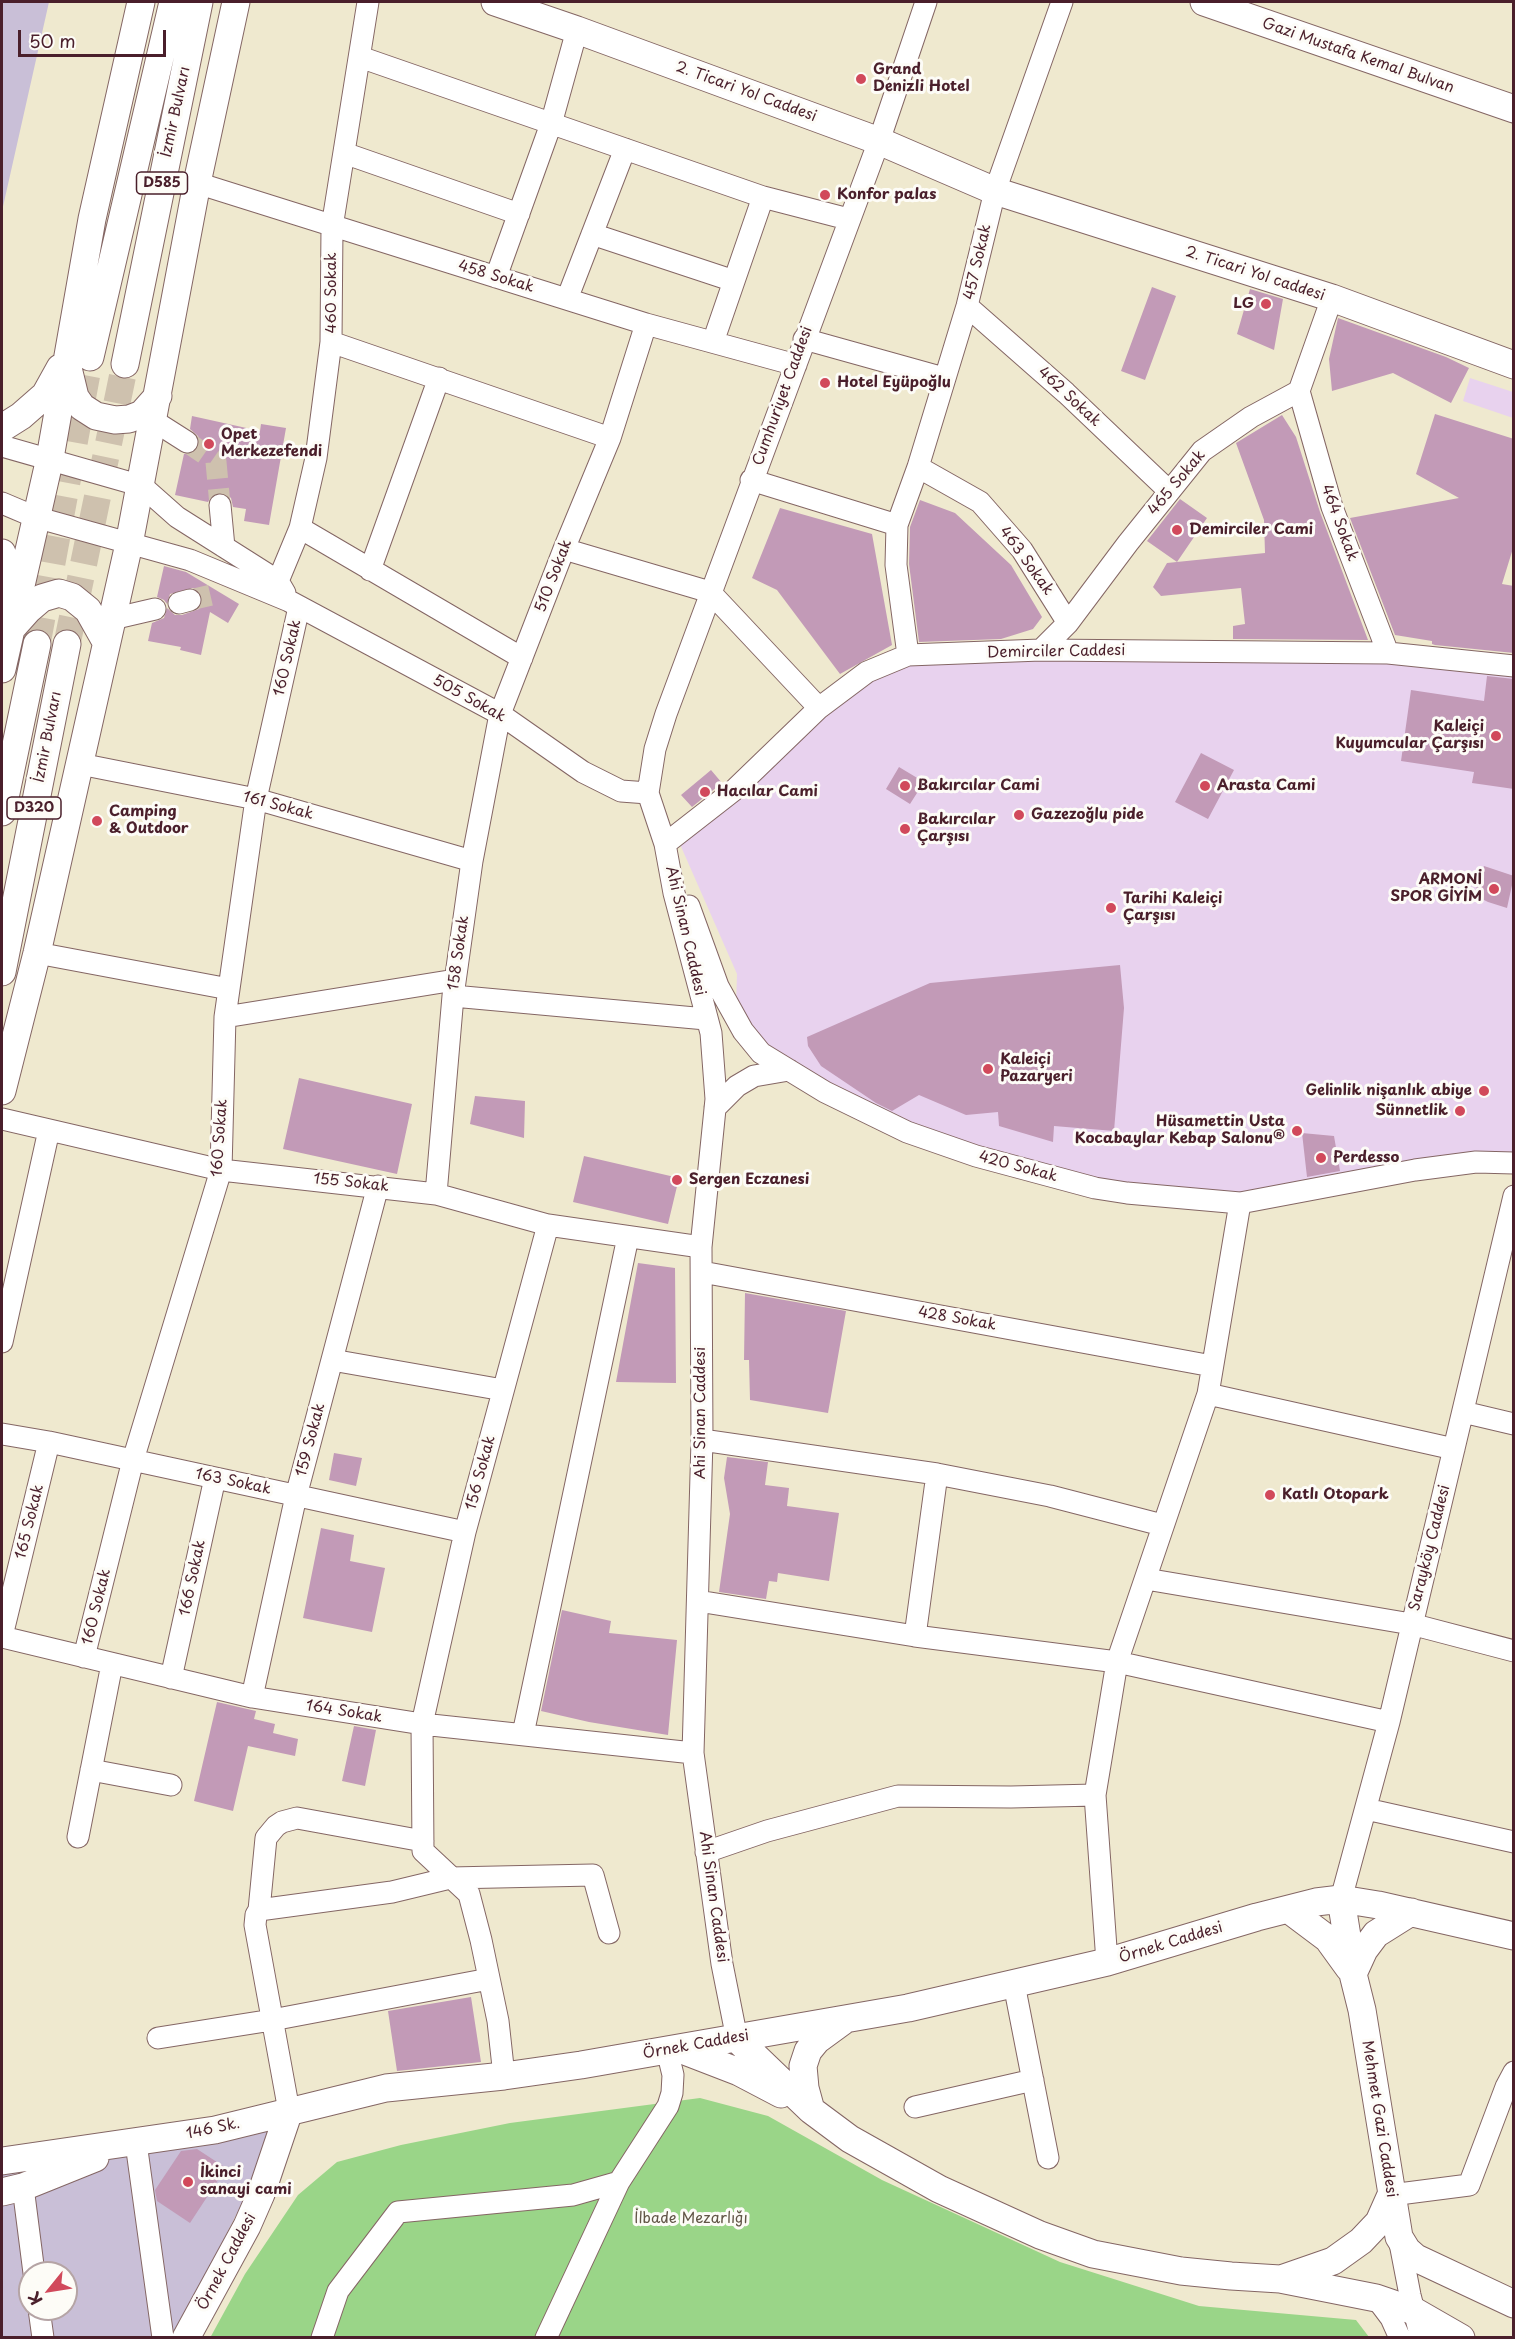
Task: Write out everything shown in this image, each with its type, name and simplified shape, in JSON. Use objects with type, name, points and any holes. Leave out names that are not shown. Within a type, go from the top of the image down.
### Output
[{"type":"main road","points":[[141,2],[92,219],[70,385],[82,407],[96,416],[115,420],[136,417],[147,409],[156,409]]},
{"type":"main road","name":"İzmir Bulvarı","points":[[75,355],[173,2]]},
{"type":"main road","name":"İzmir Bulvarı","points":[[125,364],[199,2]]},
{"type":"main road","name":"2. Ticari Yol Caddesi","points":[[495,2],[879,141],[995,191]]},
{"type":"main road","name":"Gazi Mustafa Kemal Bulvan","points":[[1204,2],[1514,109]]},
{"type":"main road","points":[[2,1091],[37,952],[142,486],[197,183],[234,6]]},
{"type":"main road","name":"2. Ticari Yol caddesi","points":[[995,191],[1332,298],[1514,365]]},
{"type":"main road","points":[[2,428],[21,416],[45,395],[75,355]]},
{"type":"main road","points":[[2,669],[35,517],[75,355]]},
{"type":"main road","points":[[2,553],[9,572],[11,622]]},
{"type":"main road","points":[[11,622],[47,595],[59,593],[72,597],[109,631]]},
{"type":"main road","name":"İzmir Bulvarı","points":[[2,812],[37,644]]},
{"type":"main road","name":"İzmir Bulvarı","points":[[2,972],[67,644]]},
{"type":"main road","name":"Örnek Caddesi","points":[[186,2337],[247,2226],[261,2194],[289,2111],[386,2088],[504,2076],[737,2039],[845,2019],[1107,1962],[1316,1902],[1341,1899],[1411,1912],[1514,1936]]},
{"type":"main road","name":"Mehmet Gazi Caddesi","points":[[1341,1899],[1353,1974],[1362,2010],[1399,2237]]},
{"type":"main road","points":[[1288,1909],[1328,1939],[1353,1974],[1364,1950],[1376,1934],[1411,1912]]},
{"type":"main road","points":[[811,2110],[805,2088],[803,2066],[808,2051],[816,2040],[845,2019]]},
{"type":"main road","points":[[737,2039],[811,2110],[850,2139],[939,2189],[1040,2235],[1094,2254],[1181,2271],[1231,2277],[1280,2279],[1376,2298],[1414,2311],[1461,2337]]},
{"type":"main road","points":[[672,2049],[739,2072],[811,2110]]},
{"type":"main road","name":"146 Sk.","points":[[135,2143],[215,2130],[289,2111]]},
{"type":"main road","points":[[2,2161],[135,2143]]},
{"type":"main road","points":[[12,2189],[135,2143]]},
{"type":"main road","points":[[2,2145],[44,2155]]},
{"type":"main road","points":[[1280,2279],[1333,2261],[1361,2241],[1379,2222],[1392,2194]]},
{"type":"main road","points":[[1399,2237],[1407,2250],[1416,2258],[1514,2304]]},
{"type":"street","name":"460 Sokak","points":[[278,581],[300,528],[316,458],[331,342],[332,227],[368,2]]},
{"type":"street","name":"Cumhuriyet Caddesi","points":[[648,793],[655,749],[666,714],[751,480],[879,141],[926,2]]},
{"type":"street","name":"457 Sokak","points":[[908,655],[896,565],[897,525],[918,467],[967,306],[995,191],[1062,2]]},
{"type":"street","points":[[496,277],[551,124],[577,30]]},
{"type":"street","points":[[360,57],[763,197],[849,219]]},
{"type":"street","points":[[567,299],[625,149]]},
{"type":"street","points":[[344,153],[519,214]]},
{"type":"street","name":"458 Sokak","points":[[197,183],[646,324],[796,365]]},
{"type":"street","points":[[713,342],[763,197]]},
{"type":"street","points":[[592,234],[734,281]]},
{"type":"street","points":[[1299,391],[1332,298]]},
{"type":"street","name":"462 Sokak","points":[[967,306],[1066,393],[1169,491]]},
{"type":"street","name":"510 Sokak","points":[[500,714],[610,438],[646,324]]},
{"type":"street","points":[[804,339],[944,378]]},
{"type":"street","points":[[331,342],[610,438]]},
{"type":"street","points":[[370,570],[439,378]]},
{"type":"street","name":"465 Sokak","points":[[1041,650],[1068,623],[1202,451],[1251,417],[1299,391]]},
{"type":"street","name":"464 Sokak","points":[[1299,391],[1332,507],[1388,652]]},
{"type":"street","points":[[156,409],[187,442]]},
{"type":"street","points":[[2,446],[142,486],[177,517],[278,581],[294,604]]},
{"type":"street","name":"463 Sokak","points":[[918,467],[980,502],[1022,550],[1068,623]]},
{"type":"street","points":[[751,480],[897,525]]},
{"type":"street","name":"505 Sokak","points":[[2,503],[35,517],[129,544],[161,550],[190,560],[294,604],[500,714],[583,772],[621,791],[648,793]]},
{"type":"street","points":[[220,505],[224,547]]},
{"type":"street","points":[[300,528],[522,658]]},
{"type":"street","points":[[564,549],[710,592],[819,708]]},
{"type":"street","points":[[220,592],[249,585]]},
{"type":"street","name":"160 Sokak","points":[[84,1657],[133,1460],[221,1170],[225,1017],[256,800],[294,604]]},
{"type":"street","points":[[109,631],[155,609]]},
{"type":"street","name":"Demirciler Caddesi","points":[[667,849],[733,791],[819,708],[867,672],[908,655],[1041,650],[1388,652],[1514,666]]},
{"type":"street","name":"158 Sokak","points":[[436,1194],[454,988],[472,861],[500,714]]},
{"type":"street","name":"161 Sokak","points":[[80,764],[256,800],[472,861]]},
{"type":"street","name":"Ahi Sinan Caddesi","points":[[648,793],[667,849],[674,893],[711,1033],[716,1108],[701,1247],[702,1440],[693,1753],[722,1964],[737,2039]]},
{"type":"street","name":"420 Sokak","points":[[667,849],[718,986],[743,1031],[761,1053],[825,1092],[907,1132],[976,1156],[1095,1188],[1240,1203],[1415,1170],[1476,1162],[1514,1163]]},
{"type":"street","points":[[37,952],[229,989]]},
{"type":"street","points":[[225,1017],[454,988],[706,1019]]},
{"type":"street","points":[[716,1108],[737,1086],[753,1076],[789,1070]]},
{"type":"street","name":"155 Sokak","points":[[2,1119],[221,1170],[436,1194],[548,1225],[701,1247]]},
{"type":"street","points":[[2,1342],[49,1130]]},
{"type":"street","name":"159 Sokak","points":[[252,1697],[296,1496],[378,1186]]},
{"type":"street","name":"Sarayköy Caddesi","points":[[1341,1899],[1389,1722],[1514,1196]]},
{"type":"street","points":[[1107,1962],[1095,1795],[1117,1662],[1208,1394],[1240,1203]]},
{"type":"street","name":"156 Sokak","points":[[423,1841],[422,1724],[465,1532],[548,1225]]},
{"type":"street","points":[[523,1734],[628,1237]]},
{"type":"street","name":"428 Sokak","points":[[702,1272],[1212,1366]]},
{"type":"street","points":[[332,1360],[503,1390]]},
{"type":"street","points":[[1208,1394],[1454,1449]]},
{"type":"street","points":[[1463,1412],[1514,1424]]},
{"type":"street","name":"163 Sokak","points":[[2,1434],[50,1442],[465,1532]]},
{"type":"street","points":[[702,1440],[937,1474],[1050,1496],[1162,1525]]},
{"type":"street","name":"165 Sokak","points":[[2,1637],[50,1442]]},
{"type":"street","points":[[915,1636],[937,1474]]},
{"type":"street","name":"166 Sokak","points":[[171,1678],[215,1478]]},
{"type":"street","points":[[1146,1580],[1411,1624],[1514,1651]]},
{"type":"street","points":[[698,1601],[915,1636],[1117,1662],[1389,1722]]},
{"type":"street","name":"164 Sokak","points":[[2,1637],[252,1697],[422,1724],[693,1753]]},
{"type":"street","points":[[78,1838],[112,1664]]},
{"type":"street","points":[[92,1770],[171,1785]]},
{"type":"street","points":[[706,1852],[767,1831],[898,1796],[1095,1795]]},
{"type":"street","points":[[1366,1809],[1514,1842]]},
{"type":"street","points":[[289,2111],[272,2020],[257,1918],[266,1838],[282,1822],[297,1818],[423,1841],[423,1851],[469,1894],[498,2021],[504,2076]]},
{"type":"street","points":[[257,1918],[392,1892],[450,1878],[593,1875],[609,1933]]},
{"type":"street","points":[[158,2038],[272,2020],[489,1979]]},
{"type":"street","points":[[1014,1984],[1048,2158]]},
{"type":"street","points":[[546,2337],[619,2182],[668,2106],[672,2093],[672,2049]]},
{"type":"street","points":[[915,2107],[1033,2080]]},
{"type":"street","points":[[1392,2194],[1469,2185],[1511,2083]]},
{"type":"street","points":[[135,2143],[163,2337]]},
{"type":"street","points":[[321,2337],[338,2291],[398,2212],[573,2195],[619,2182]]},
{"type":"street","points":[[12,2189],[31,2261]]},
{"type":"street","name":"Mehmet Gazi Caddesi","points":[[1399,2237],[1421,2337]]},
{"type":"street","points":[[1376,2298],[1391,2318],[1400,2337]]},
{"type":"street","points":[[41,2321],[43,2337]]},
{"type":"shaded area","points":[[2,2],[49,2],[2,211]]},
{"type":"shaded area","points":[[1470,378],[1513,392],[1513,418],[1463,401]]},
{"type":"shaded area","name":"Tarihi Kaleiçi Çarşısı","points":[[908,655],[1513,666],[1513,1155],[1240,1203],[1127,1193],[976,1156],[761,1053],[736,1005],[737,974],[679,842],[819,708]]},
{"type":"shaded area","points":[[289,2111],[174,2337],[2,2337],[2,2175]]},
{"type":"green space","name":"İlbade Mezarlığı","points":[[700,2098],[768,2116],[882,2180],[1060,2262],[1199,2306],[1356,2320],[1369,2337],[210,2338],[245,2274],[298,2195],[337,2162],[401,2145],[510,2123]]},
{"type":"building","points":[[1152,287],[1176,296],[1145,380],[1121,371]]},
{"type":"building","points":[[1250,289],[1283,299],[1274,350],[1237,334]]},
{"type":"building","points":[[1338,318],[1446,357],[1469,368],[1451,403],[1393,373],[1332,391],[1329,359]]},
{"type":"building","points":[[1435,414],[1514,439],[1514,545],[1502,584],[1514,586],[1514,653],[1435,645],[1432,641],[1395,635],[1350,518],[1459,498],[1416,474]]},
{"type":"building","points":[[1282,415],[1296,437],[1320,512],[1368,640],[1233,639],[1233,626],[1245,624],[1241,588],[1161,596],[1153,587],[1167,563],[1265,553],[1264,520],[1236,443]]},
{"type":"building","points":[[192,416],[260,431],[261,424],[286,428],[269,525],[244,521],[246,509],[233,507],[231,498],[225,493],[213,494],[208,502],[175,495],[184,454],[193,453],[200,443],[198,436],[190,429]]},
{"type":"building","name":"Demirciler Cami","points":[[1180,499],[1207,518],[1177,562],[1147,541]]},
{"type":"building","points":[[920,500],[955,513],[1011,565],[1042,617],[1033,629],[1001,639],[919,642],[909,564],[910,527]]},
{"type":"building","points":[[780,508],[872,534],[892,645],[840,674],[777,590],[752,578]]},
{"type":"building","points":[[164,566],[186,572],[239,604],[228,623],[210,612],[201,655],[180,650],[181,647],[148,641],[152,623],[164,618],[167,608],[175,615],[182,615],[199,609],[202,603],[199,591],[193,588],[170,594],[167,604],[157,597]]},
{"type":"building","points":[[1487,676],[1514,679],[1514,789],[1472,783],[1474,772],[1401,761],[1411,690],[1484,701]]},
{"type":"building","name":"Arasta Cami","points":[[1201,753],[1234,770],[1208,819],[1175,802]]},
{"type":"building","name":"Bakırcılar Cami","points":[[899,767],[924,782],[910,804],[886,789]]},
{"type":"building","name":"Hacılar Cami","points":[[711,770],[722,783],[692,807],[681,795]]},
{"type":"building","name":"ARMONİ SPOR GİYİM","points":[[1484,866],[1514,876],[1507,908],[1474,895]]},
{"type":"building","points":[[1120,965],[1124,1008],[1114,1131],[1054,1126],[1053,1142],[999,1126],[998,1112],[966,1115],[919,1095],[892,1111],[876,1103],[821,1066],[808,1046],[807,1037],[930,983]]},
{"type":"building","points":[[299,1078],[412,1104],[397,1174],[283,1149]]},
{"type":"building","points":[[475,1096],[525,1101],[524,1138],[470,1124]]},
{"type":"building","name":"Perdesso","points":[[1302,1133],[1334,1136],[1340,1171],[1307,1177]]},
{"type":"building","points":[[584,1156],[679,1178],[668,1224],[573,1202]]},
{"type":"building","points":[[638,1263],[675,1268],[676,1383],[616,1382]]},
{"type":"building","points":[[745,1293],[846,1311],[828,1413],[750,1400],[749,1360],[744,1360]]},
{"type":"building","points":[[334,1453],[362,1458],[356,1486],[329,1480]]},
{"type":"building","points":[[727,1457],[768,1462],[765,1485],[789,1488],[787,1506],[839,1513],[829,1581],[778,1573],[777,1582],[769,1581],[766,1599],[719,1592],[730,1514],[724,1478]]},
{"type":"building","points":[[321,1528],[354,1535],[350,1561],[385,1568],[372,1632],[303,1618]]},
{"type":"building","points":[[562,1610],[611,1621],[609,1633],[677,1640],[668,1735],[589,1722],[541,1711]]},
{"type":"building","points":[[217,1702],[256,1711],[254,1719],[275,1724],[273,1733],[298,1739],[295,1756],[248,1746],[233,1811],[194,1801]]},
{"type":"building","points":[[354,1726],[376,1730],[365,1786],[342,1781]]},
{"type":"building","points":[[471,1997],[481,2062],[397,2071],[388,2011]]},
{"type":"building","name":"İkinci sanayi cami","points":[[197,2149],[226,2168],[190,2223],[157,2201],[155,2190],[181,2151]]},
{"type":"tunnel","points":[[37,644],[90,357]]},
{"type":"tunnel","points":[[67,644],[125,364]]},
{"type":"tunnel","points":[[187,442],[216,462],[220,505]]},
{"type":"tunnel","points":[[190,600],[220,593]]},
{"type":"place","name":"Grand Denizli Hotel","points":[[861,79]]},
{"type":"place","name":"Konfor palas","points":[[825,195]]},
{"type":"place","name":"LG","points":[[1266,304]]},
{"type":"place","name":"Hotel Eyüpoğlu","points":[[825,383]]},
{"type":"place","name":"Opet Merkezefendi","points":[[209,444]]},
{"type":"place","name":"Demirciler Cami","points":[[1177,530]]},
{"type":"place","name":"Kaleiçi Kuyumcular Çarşısı","points":[[1496,736]]},
{"type":"place","name":"Bakırcılar Cami","points":[[905,786]]},
{"type":"place","name":"Arasta Cami","points":[[1205,786]]},
{"type":"place","name":"Hacılar Cami","points":[[705,792]]},
{"type":"place","name":"Gazezoğlu pide","points":[[1019,815]]},
{"type":"place","name":"Camping & Outdoor","points":[[97,821]]},
{"type":"place","name":"Bakırcılar Çarşısı","points":[[905,829]]},
{"type":"place","name":"ARMONİ SPOR GİYİM","points":[[1494,889]]},
{"type":"place","name":"Tarihi Kaleiçi Çarşısı","points":[[1111,908]]},
{"type":"place","name":"Kaleiçi Pazaryeri","points":[[988,1069]]},
{"type":"place","name":"Gelinlik nişanlık abiye","points":[[1484,1091]]},
{"type":"place","name":"Sünnetlik","points":[[1460,1111]]},
{"type":"place","name":"Hüsamettin Usta Kocabaylar Kebap Salonu®","points":[[1297,1131]]},
{"type":"place","name":"Perdesso","points":[[1321,1158]]},
{"type":"place","name":"Sergen Eczanesi","points":[[677,1180]]},
{"type":"place","name":"Katlı Otopark","points":[[1270,1495]]},
{"type":"place","name":"İkinci sanayi cami","points":[[188,2182]]}]
